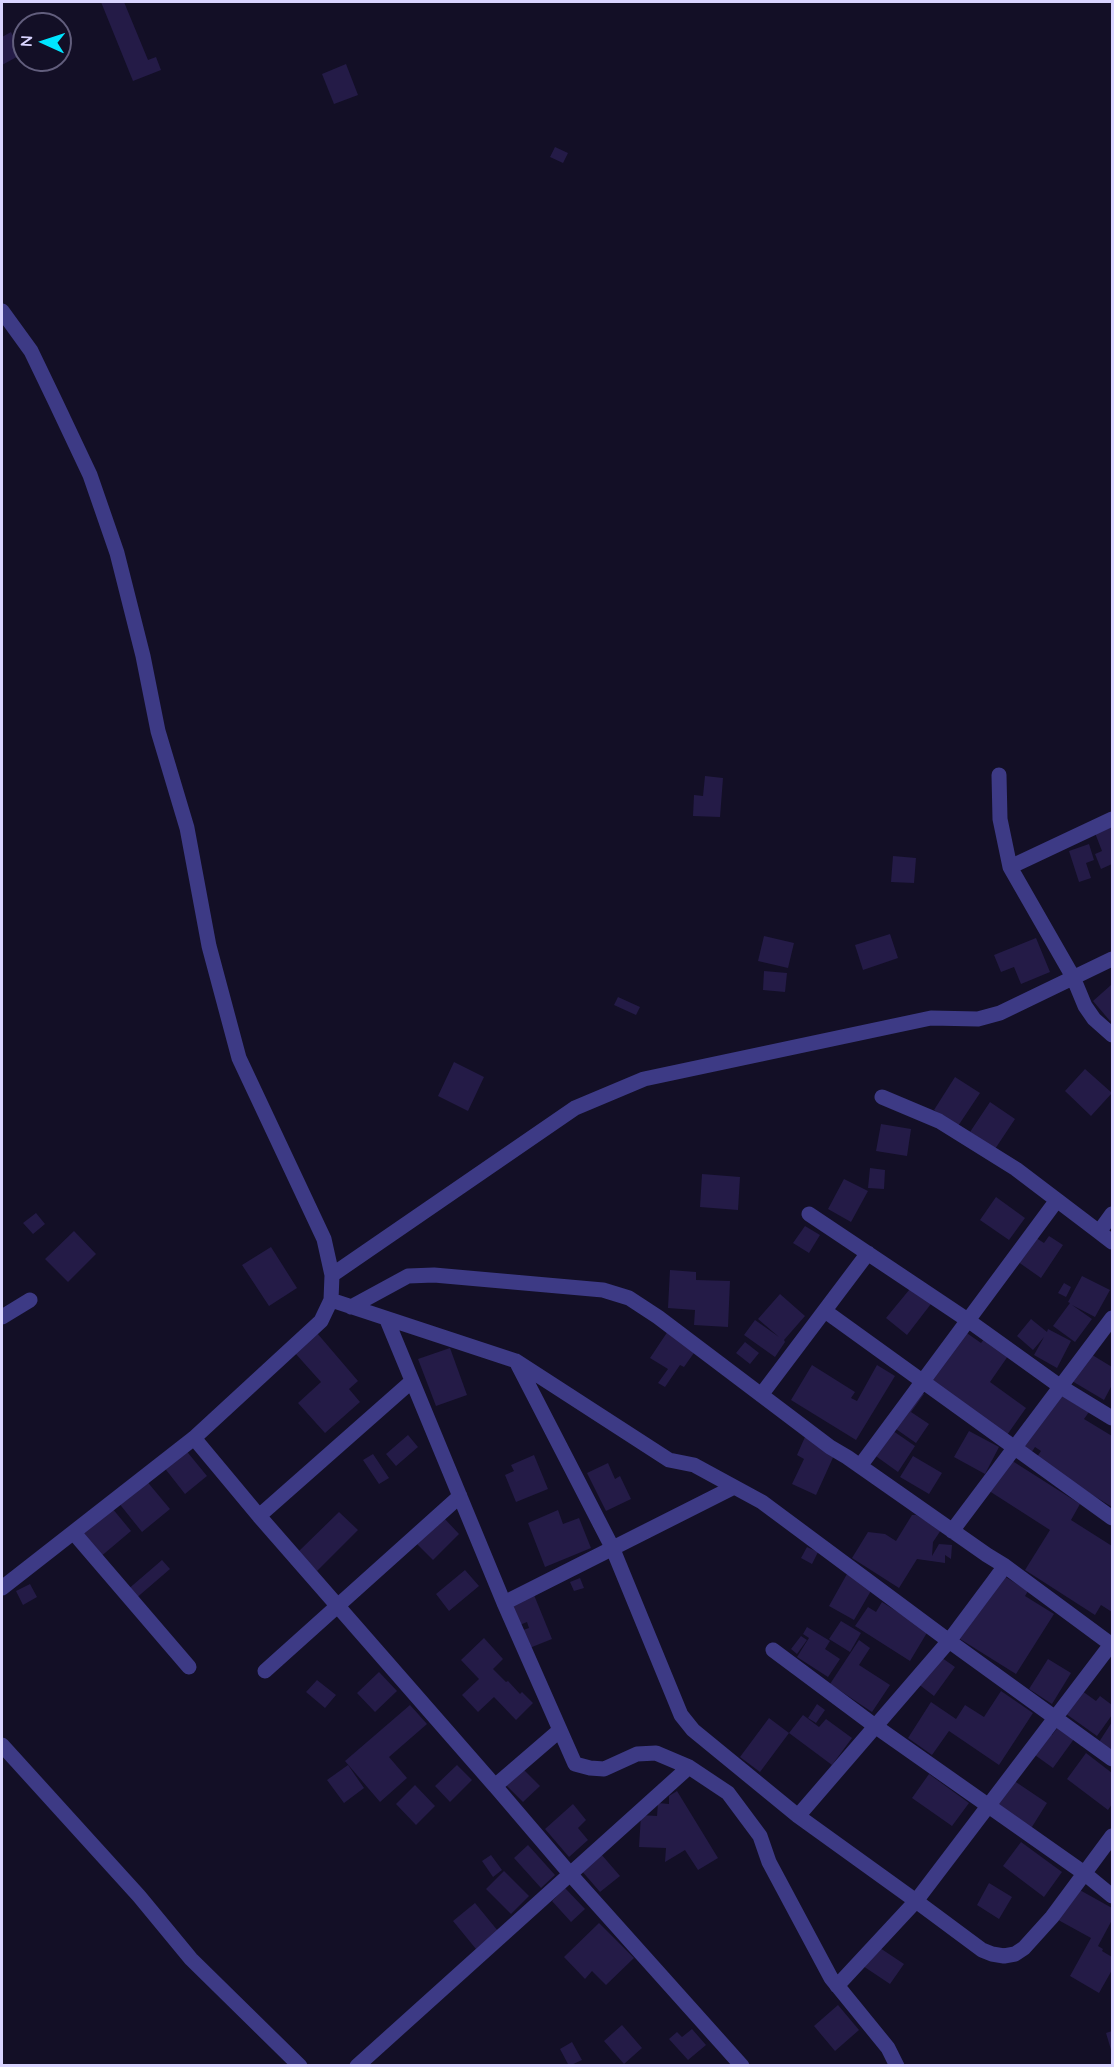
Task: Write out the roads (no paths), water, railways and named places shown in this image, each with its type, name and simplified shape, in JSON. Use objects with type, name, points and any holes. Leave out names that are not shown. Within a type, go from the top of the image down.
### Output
[{"type":"street","points":[[2,311],[31,351],[56,403],[90,475],[117,553],[143,657],[158,731],[187,828],[209,946],[239,1058],[324,1239],[332,1275],[331,1300],[321,1321],[194,1438],[74,1533],[3,1585]]},
{"type":"street","points":[[999,775],[1000,819],[1010,867],[1072,977],[1084,1006],[1094,1019],[1113,1035]]},
{"type":"street","points":[[1010,867],[1113,819]]},
{"type":"street","points":[[332,1275],[575,1108],[644,1079],[931,1018],[978,1019],[1000,1013],[1113,959]]},
{"type":"street","points":[[882,1097],[939,1121],[1016,1169],[1113,1242]]},
{"type":"street","points":[[860,1466],[1057,1200]]},
{"type":"street","points":[[1099,1232],[1113,1214]]},
{"type":"street","points":[[808,1215],[969,1321],[1061,1387],[1112,1417]]},
{"type":"street","points":[[761,1395],[868,1253]]},
{"type":"street","points":[[351,1307],[408,1276],[434,1275],[603,1290],[629,1298],[658,1317],[830,1448],[860,1466],[1005,1566],[1112,1644],[916,1900],[837,1986]]},
{"type":"street","points":[[2,1317],[30,1300]]},
{"type":"street","points":[[331,1300],[516,1361],[669,1461],[694,1465],[762,1502],[1113,1759]]},
{"type":"street","points":[[825,1311],[1013,1449],[1113,1518]]},
{"type":"street","points":[[952,1531],[1113,1318]]},
{"type":"street","points":[[387,1320],[504,1604],[575,1764],[604,1769],[637,1754],[656,1753],[689,1767],[728,1793],[760,1836],[769,1862],[831,1978],[888,2048],[897,2066]]},
{"type":"street","points":[[516,1361],[612,1547],[681,1715],[693,1730],[798,1816],[982,1950],[1004,1956],[1015,1954],[1024,1948],[1052,1917],[1113,1836]]},
{"type":"street","points":[[259,1516],[412,1381]]},
{"type":"street","points":[[194,1438],[571,1875],[742,2066]]},
{"type":"street","points":[[504,1604],[612,1547],[734,1487]]},
{"type":"street","points":[[265,1671],[460,1496]]},
{"type":"street","points":[[74,1533],[189,1667]]},
{"type":"street","points":[[798,1816],[949,1641],[1005,1566]]},
{"type":"street","points":[[773,1650],[1113,1896]]},
{"type":"street","points":[[495,1786],[560,1730]]},
{"type":"street","points":[[2,1745],[139,1896],[191,1959],[300,2066]]},
{"type":"street","points":[[357,2066],[689,1767]]}]
